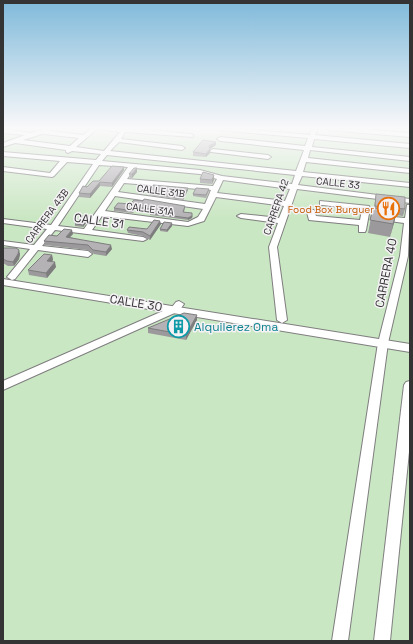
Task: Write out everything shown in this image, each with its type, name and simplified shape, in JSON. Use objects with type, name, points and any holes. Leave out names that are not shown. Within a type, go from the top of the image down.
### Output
[{"type":"main road","name":"CALLE 30","points":[[6,278],[385,339],[410,340]]},
{"type":"main road","name":"CALLE 30","points":[[177,306],[282,320],[385,339],[410,348]]},
{"type":"street","name":"CALLE 33","points":[[43,158],[200,172],[212,174],[221,178],[293,188],[410,201]]},
{"type":"street","name":"CARRERA 43B","points":[[6,278],[36,248],[53,227],[101,158]]},
{"type":"street","points":[[165,158],[410,185]]},
{"type":"street","points":[[200,172],[208,158]]},
{"type":"street","points":[[262,169],[267,158]]},
{"type":"street","points":[[3,169],[52,175],[62,160]]},
{"type":"street","points":[[304,160],[410,171]]},
{"type":"street","name":"CARRERA 42","points":[[282,320],[273,247],[289,204],[298,173],[304,160]]},
{"type":"street","points":[[87,231],[132,167]]},
{"type":"street","points":[[207,207],[213,191],[221,178]]},
{"type":"street","points":[[122,181],[213,191],[289,204]]},
{"type":"street","name":"CALLE 31B","points":[[113,194],[207,207]]},
{"type":"street","points":[[322,203],[366,208],[363,223]]},
{"type":"street","name":"CALLE 31A","points":[[100,213],[188,224],[202,219],[207,207]]},
{"type":"street","name":"CARRERA 40","points":[[340,641],[385,339],[404,256],[410,207]]},
{"type":"street","points":[[312,212],[312,218],[363,223],[408,221]]},
{"type":"street","points":[[241,216],[283,220]]},
{"type":"street","name":"CALLE 31","points":[[3,221],[87,231],[143,240]]},
{"type":"street","points":[[3,243],[88,254]]},
{"type":"street","points":[[3,386],[177,306]]},
{"type":"street","points":[[382,641],[410,385]]},
{"type":"green space","points":[[3,158],[410,158],[410,641],[3,641]]},
{"type":"building","points":[[112,166],[124,167],[112,183],[100,182],[90,194],[79,193],[83,186],[87,187],[93,181],[99,181]]},
{"type":"building","points":[[134,168],[137,168],[132,174],[129,174]]},
{"type":"building","points":[[203,172],[214,175],[212,180],[200,179]]},
{"type":"building","points":[[153,185],[188,188],[183,197],[149,192]]},
{"type":"building","points":[[196,188],[209,189],[206,195],[193,194]]},
{"type":"building","points":[[376,194],[405,197],[405,209],[375,206]]},
{"type":"building","points":[[144,199],[185,206],[183,212],[192,213],[192,216],[188,218],[150,213],[152,209],[135,207],[133,211],[114,208],[118,203],[130,204],[134,200],[143,201]]},
{"type":"building","points":[[373,208],[397,210],[393,224],[370,220]]},
{"type":"building","points":[[82,216],[89,217],[83,225],[75,224]]},
{"type":"building","points":[[154,220],[160,221],[150,236],[143,232],[127,230],[129,227],[147,229]]},
{"type":"building","points":[[164,222],[172,223],[167,230],[160,229]]},
{"type":"building","points":[[64,229],[72,230],[66,237],[111,245],[106,252],[93,250],[88,245],[44,241],[49,235],[57,236]]},
{"type":"building","points":[[3,248],[16,248],[19,250],[13,262],[3,259]]},
{"type":"building","points":[[44,254],[52,255],[47,261],[55,262],[46,273],[28,270]]},
{"type":"building","name":"Alquilerez Oma","points":[[184,313],[197,315],[186,335],[148,328]]},
{"type":"place","name":"Food Box Burguer","points":[[389,209]]},
{"type":"place","name":"Alquilerez Oma","points":[[179,327]]}]
